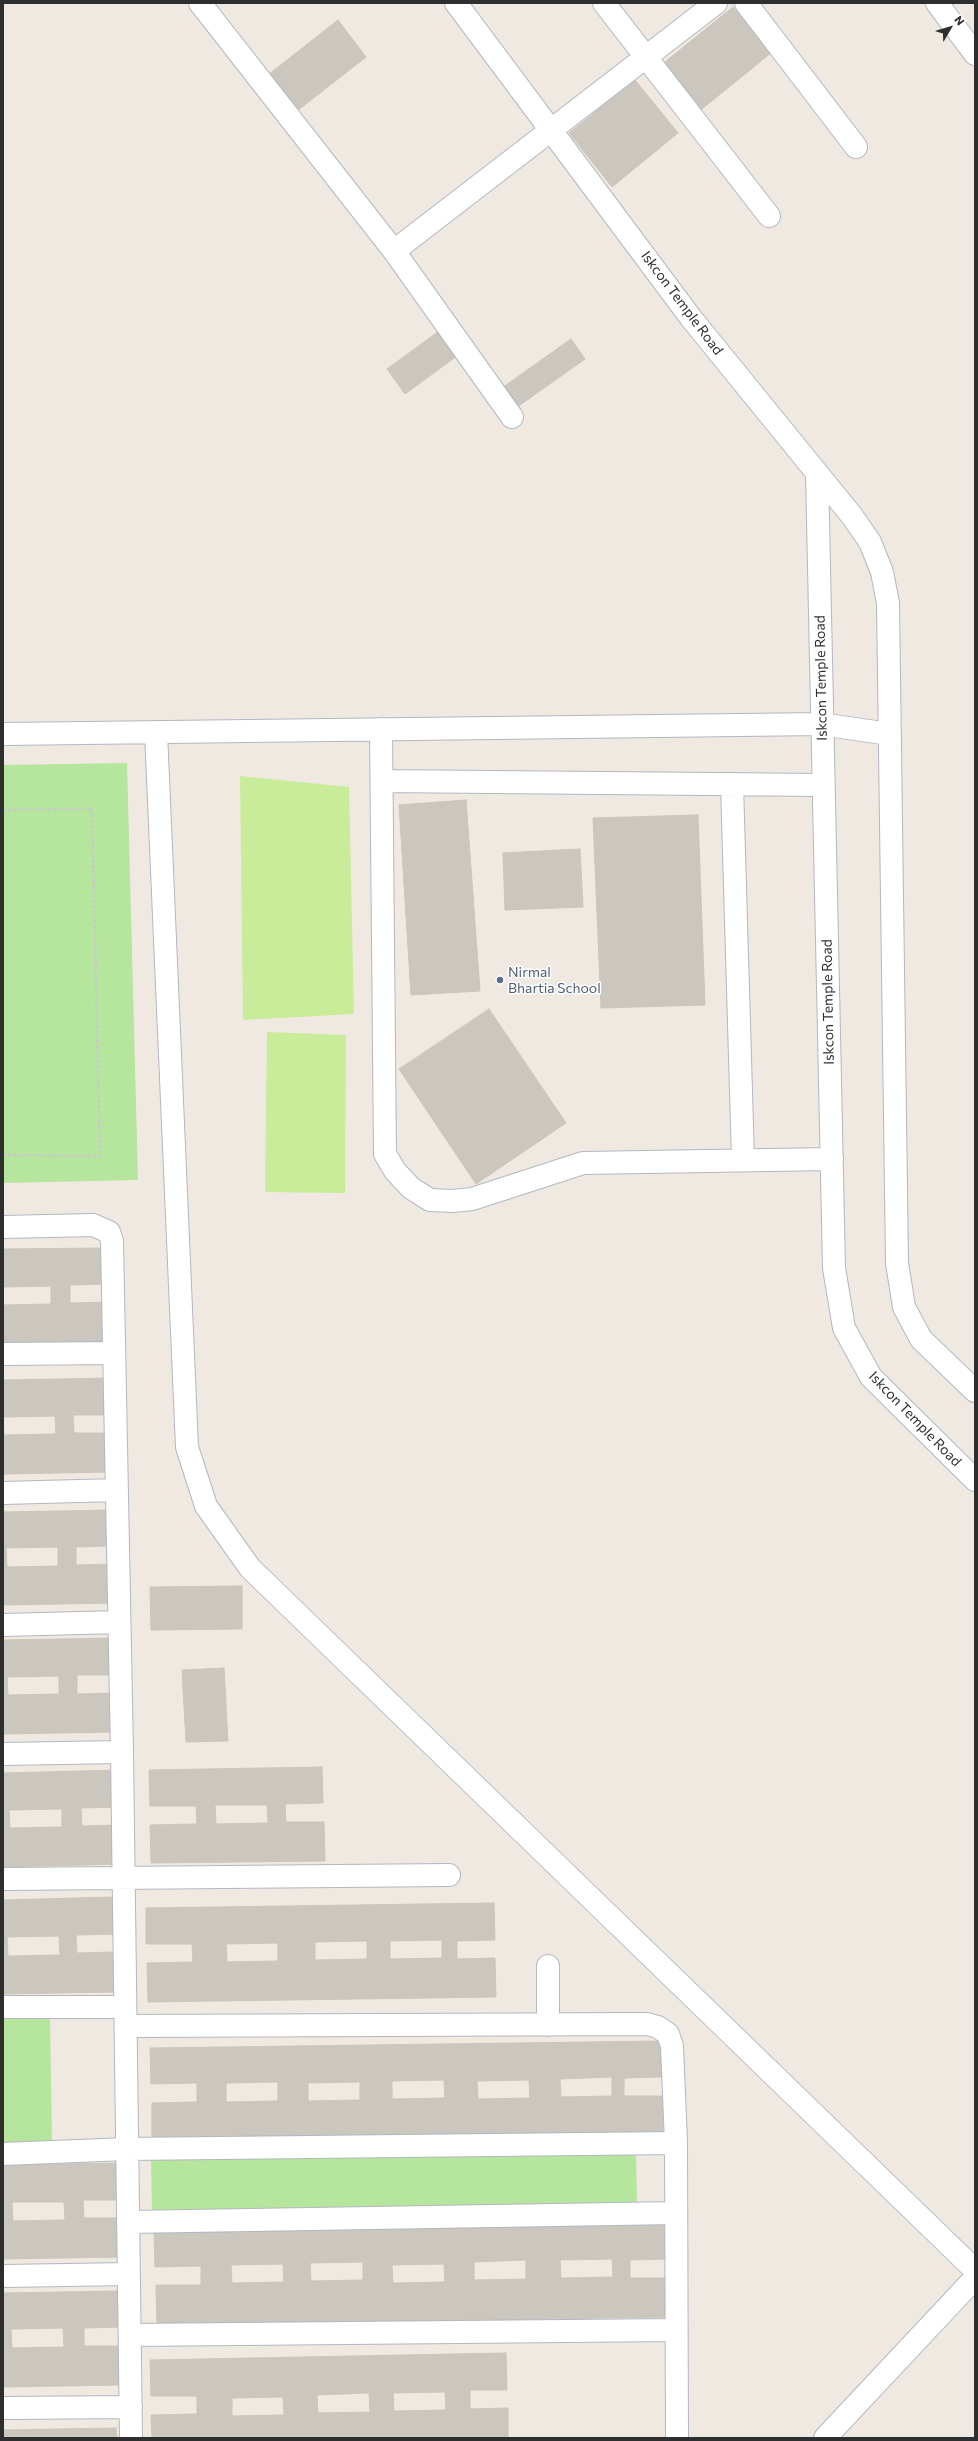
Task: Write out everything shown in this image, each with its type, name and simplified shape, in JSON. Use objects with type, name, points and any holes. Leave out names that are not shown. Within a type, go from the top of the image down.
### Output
[{"type":"street","points":[[200,3],[394,251],[512,417]]},
{"type":"street","name":"Iskcon Temple Road","points":[[456,3],[691,318],[852,516],[870,542],[882,572],[888,603],[897,1263],[904,1307],[922,1339],[975,1391]]},
{"type":"street","points":[[604,3],[768,216]]},
{"type":"street","points":[[394,251],[645,56],[716,3]]},
{"type":"street","points":[[746,3],[856,147]]},
{"type":"street","points":[[939,4],[975,54]]},
{"type":"street","name":"Iskcon Temple Road","points":[[817,473],[834,1268],[844,1328],[871,1377],[975,1480]]},
{"type":"street","points":[[3,734],[822,724],[889,734]]},
{"type":"street","points":[[381,729],[385,1154],[395,1171],[411,1188],[430,1200],[452,1201],[472,1198],[583,1163],[832,1160]]},
{"type":"street","points":[[156,732],[187,1447],[206,1506],[250,1568],[975,2270]]},
{"type":"street","points":[[382,781],[823,785]]},
{"type":"street","points":[[732,784],[743,1160]]},
{"type":"street","points":[[3,1227],[93,1226],[110,1232],[112,1241],[122,1752],[131,2438]]},
{"type":"street","points":[[3,1354],[114,1353]]},
{"type":"street","points":[[3,1493],[117,1490]]},
{"type":"street","points":[[3,1625],[119,1622]]},
{"type":"street","points":[[3,1754],[122,1752]]},
{"type":"street","points":[[3,1879],[449,1875]]},
{"type":"street","points":[[548,1966],[548,2025]]},
{"type":"street","points":[[3,2007],[125,2017],[548,2025],[647,2024],[658,2027],[668,2034],[672,2046],[676,2143],[677,2438]]},
{"type":"street","points":[[3,2154],[127,2149],[676,2143]]},
{"type":"street","points":[[128,2222],[676,2213]]},
{"type":"street","points":[[3,2276],[128,2274]]},
{"type":"street","points":[[825,2438],[975,2278]]},
{"type":"street","points":[[130,2335],[676,2330]]},
{"type":"street","points":[[3,2408],[131,2407]]},
{"type":"path","points":[[3,810],[92,809],[100,1156],[3,1155]]},
{"type":"green space","points":[[127,763],[138,1180],[3,1183],[3,765]]},
{"type":"green space","points":[[240,776],[349,787],[354,1014],[243,1020]]},
{"type":"green space","points":[[267,1032],[346,1035],[345,1193],[265,1192]]},
{"type":"green space","points":[[3,2017],[50,2017],[52,2144],[3,2144]]},
{"type":"green space","points":[[636,2152],[637,2207],[152,2212],[151,2157]]},
{"type":"building","points":[[733,7],[771,53],[697,113],[660,66]]},
{"type":"building","points":[[338,20],[366,57],[297,111],[268,75]]},
{"type":"building","points":[[635,80],[678,133],[612,187],[569,133]]},
{"type":"building","points":[[439,331],[457,356],[405,394],[387,369]]},
{"type":"building","points":[[571,339],[585,359],[513,410],[499,390]]},
{"type":"building","points":[[466,800],[480,991],[411,995],[399,805]]},
{"type":"building","points":[[698,815],[705,1005],[601,1008],[593,818]]},
{"type":"building","points":[[580,849],[583,907],[505,910],[503,853]]},
{"type":"building","points":[[489,1009],[566,1123],[476,1184],[399,1069]]},
{"type":"building","points":[[107,1248],[107,1284],[70,1285],[70,1303],[108,1302],[109,1341],[3,1343],[3,1305],[51,1304],[51,1286],[3,1287],[3,1249]]},
{"type":"building","points":[[110,1378],[111,1415],[73,1415],[74,1433],[112,1433],[112,1472],[3,1474],[3,1417],[3,1380]],"holes":[[[55,1416],[56,1434],[4,1435],[3,1417]]]},
{"type":"building","points":[[112,1510],[113,1546],[76,1547],[76,1565],[114,1564],[115,1603],[3,1605],[3,1512]],"holes":[[[58,1547],[58,1566],[7,1567],[6,1548]]]},
{"type":"building","points":[[242,1586],[242,1629],[151,1630],[150,1587]]},
{"type":"building","points":[[114,1638],[114,1675],[77,1675],[77,1694],[115,1693],[116,1732],[3,1734],[3,1640]],"holes":[[[59,1676],[59,1694],[8,1695],[7,1677]]]},
{"type":"building","points":[[224,1668],[228,1741],[186,1742],[182,1670]]},
{"type":"building","points":[[322,1767],[323,1803],[285,1804],[286,1822],[324,1822],[325,1861],[151,1863],[150,1825],[197,1824],[196,1806],[150,1806],[149,1770]],"holes":[[[215,1805],[267,1805],[268,1823],[216,1824]]]},
{"type":"building","points":[[118,1770],[119,1807],[81,1808],[82,1826],[120,1825],[121,1864],[3,1867],[3,1773]],"holes":[[[62,1809],[62,1827],[10,1828],[9,1810]]]},
{"type":"building","points":[[113,1897],[114,1934],[76,1935],[77,1953],[114,1952],[115,1992],[3,1994],[3,1900]],"holes":[[[59,1936],[60,1955],[8,1956],[7,1937]]]},
{"type":"building","points":[[494,1903],[495,1940],[457,1941],[457,1959],[495,1958],[496,1997],[148,2002],[147,1963],[193,1962],[192,1944],[146,1944],[146,1908]],"holes":[[[442,1940],[442,1958],[390,1959],[390,1941]],[[367,1941],[367,1959],[315,1960],[315,1942]],[[278,1943],[278,1961],[227,1962],[226,1944]]]},
{"type":"building","points":[[661,2041],[662,2077],[624,2078],[624,2096],[662,2096],[663,2135],[152,2142],[152,2103],[197,2102],[197,2083],[151,2084],[150,2048]],"holes":[[[612,2077],[612,2096],[561,2097],[560,2079]],[[444,2080],[445,2098],[392,2099],[392,2081]],[[529,2080],[530,2098],[478,2099],[477,2081]],[[278,2082],[278,2101],[226,2102],[226,2083]],[[360,2082],[360,2100],[308,2101],[308,2083]]]},
{"type":"building","points":[[120,2163],[121,2200],[83,2200],[84,2218],[122,2218],[123,2257],[3,2259],[3,2165]],"holes":[[[12,2202],[64,2202],[65,2220],[13,2221]]]},
{"type":"building","points":[[667,2222],[667,2259],[630,2260],[630,2278],[668,2278],[669,2317],[157,2325],[156,2285],[201,2285],[201,2266],[155,2267],[154,2231]],"holes":[[[612,2259],[613,2277],[561,2278],[560,2260]],[[526,2260],[526,2279],[474,2280],[474,2262]],[[363,2262],[363,2280],[311,2281],[310,2263]],[[283,2264],[284,2282],[232,2283],[231,2265]],[[444,2264],[445,2282],[393,2283],[392,2265]]]},
{"type":"building","points":[[120,2291],[121,2327],[84,2328],[84,2346],[122,2346],[122,2385],[3,2387],[3,2293]],"holes":[[[63,2328],[64,2347],[12,2348],[11,2329]]]},
{"type":"building","points":[[506,2353],[507,2390],[470,2390],[470,2409],[508,2408],[508,2438],[152,2438],[151,2415],[197,2414],[197,2396],[151,2396],[150,2360]],"holes":[[[445,2392],[446,2410],[394,2411],[393,2393]],[[369,2393],[370,2412],[318,2413],[317,2395]],[[283,2397],[284,2415],[232,2416],[232,2398]]]},
{"type":"building","points":[[116,2428],[117,2438],[3,2438],[3,2430]]},
{"type":"place","name":"Nirmal Bhartia School","points":[[500,980]]}]
